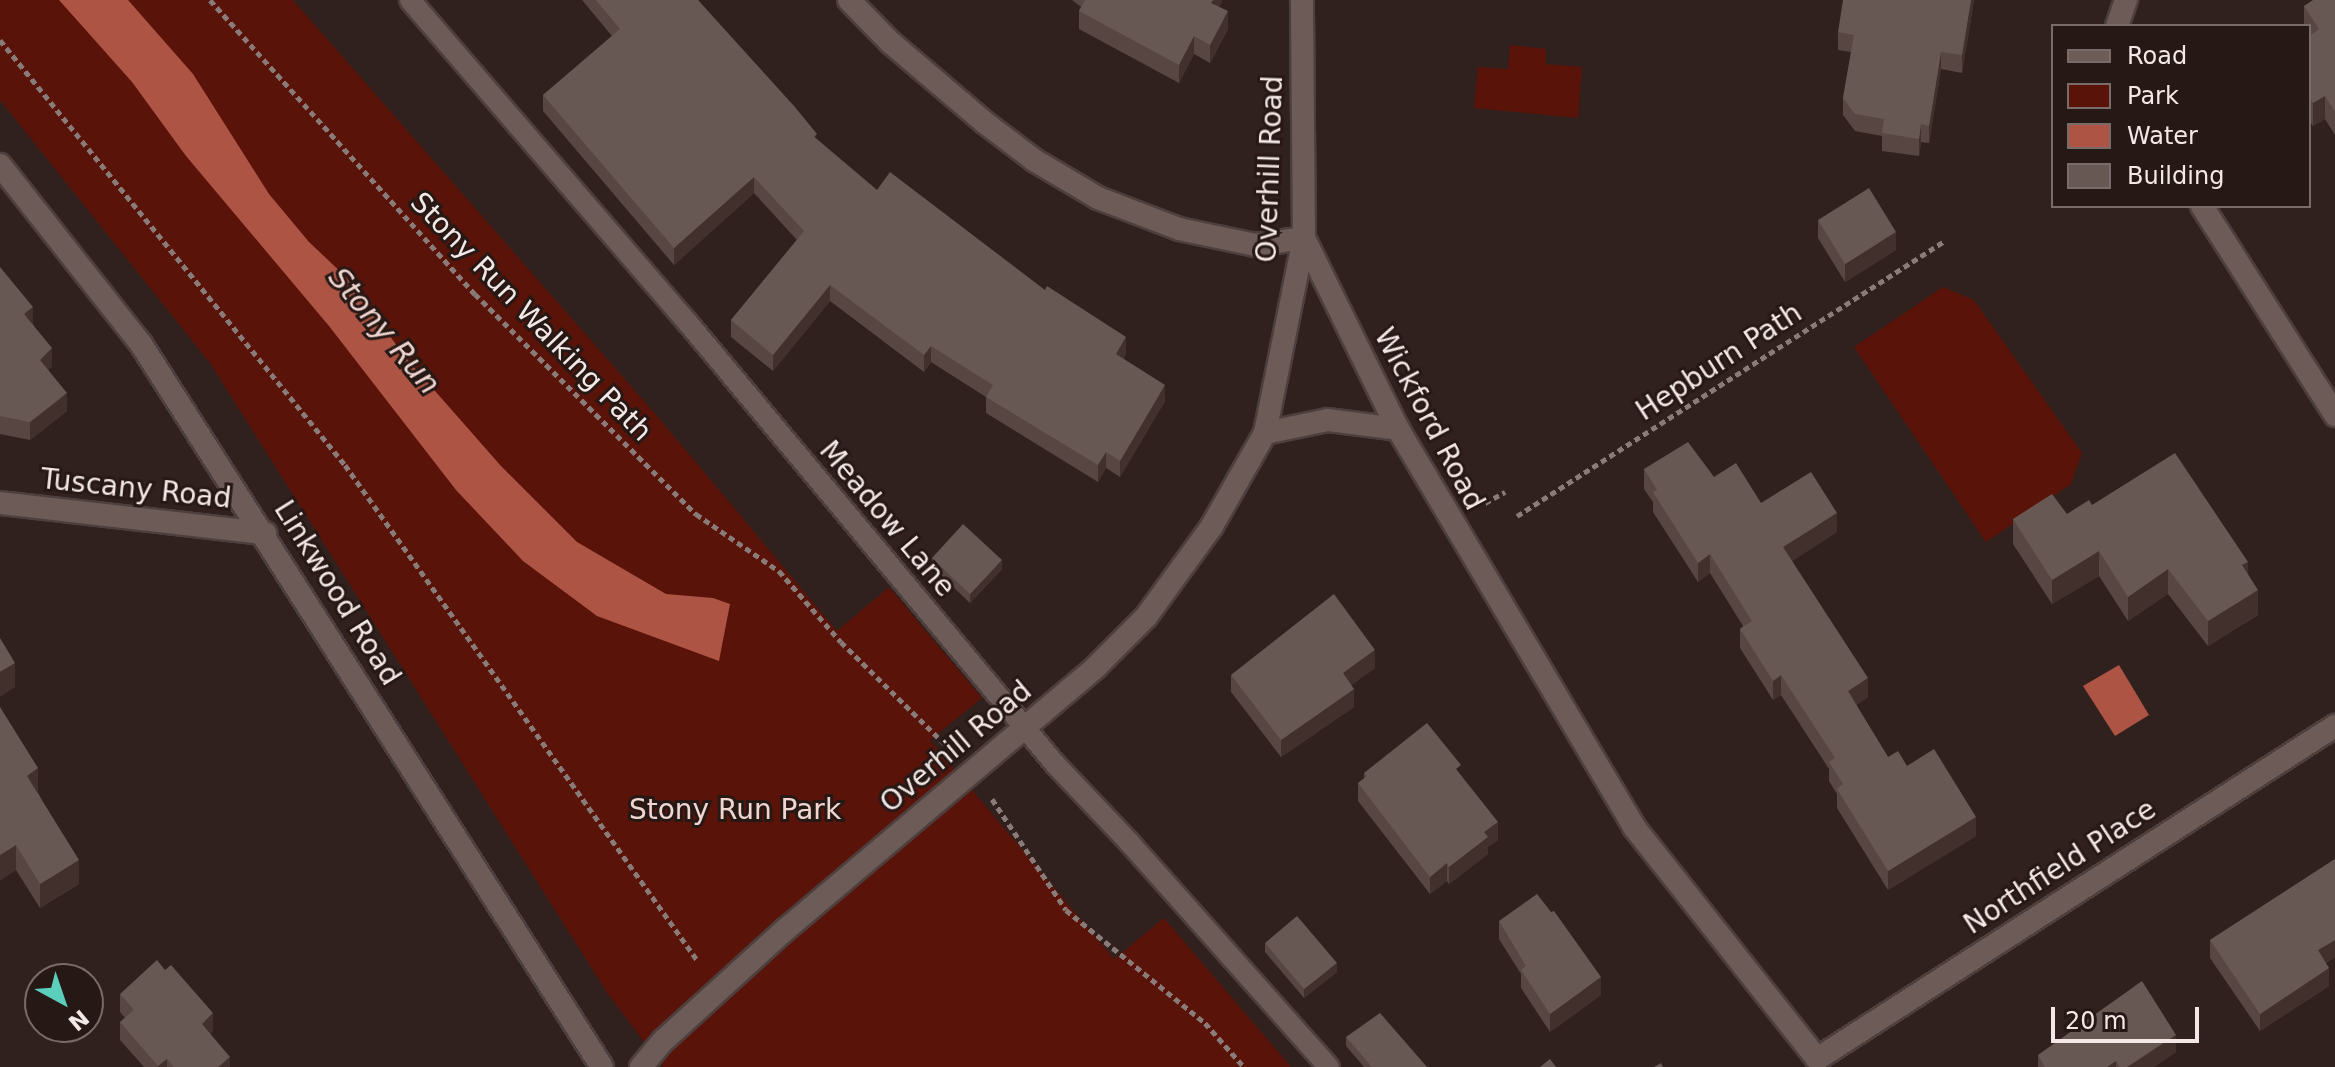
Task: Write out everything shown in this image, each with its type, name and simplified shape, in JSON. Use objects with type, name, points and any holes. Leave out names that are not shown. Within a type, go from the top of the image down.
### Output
[{"type":"street","points":[[849,0],[890,42],[984,122],[1034,160],[1098,198],[1179,229],[1255,245],[1304,238]]},
{"type":"street","name":"Overhill Road","points":[[641,1067],[718,990],[1095,668],[1146,617],[1212,526],[1265,433],[1304,238],[1302,0]]},
{"type":"street","points":[[2118,24],[2126,0]]},
{"type":"street","name":"Linkwood Road","points":[[4,173],[141,344],[265,533],[602,1067]]},
{"type":"street","points":[[2203,208],[2335,415]]},
{"type":"street","name":"Wickford Road","points":[[1304,238],[1398,429],[1634,827],[1817,1059]]},
{"type":"street","points":[[1265,433],[1328,420],[1398,429]]},
{"type":"street","name":"Tuscany Road","points":[[0,503],[265,533]]},
{"type":"street","name":"Northfield Place","points":[[1817,1059],[2335,726]]},
{"type":"lane","name":"Meadow Lane","points":[[410,0],[688,323],[1025,729],[1329,1067]]},
{"type":"path","name":"Stony Run Walking Path","points":[[210,0],[475,294],[696,514],[779,571],[841,642],[974,773],[1066,910],[1205,1023],[1244,1067]]},
{"type":"path","points":[[0,40],[345,465],[718,990]]},
{"type":"path","name":"Hepburn Path","points":[[1517,516],[1943,242]]},
{"type":"path","points":[[1472,510],[1505,492]]},
{"type":"green space","name":"Stony Run Park","points":[[0,0],[293,0],[658,417],[837,631],[889,587],[982,698],[930,740],[1114,959],[1164,918],[1291,1067],[663,1067],[608,994],[210,363],[0,100]]},
{"type":"green space","points":[[1510,45],[1546,49],[1546,64],[1582,67],[1578,118],[1474,108],[1478,67],[1508,69]]},
{"type":"green space","points":[[1943,287],[1974,300],[2082,453],[2071,484],[1986,542],[1854,347]]},
{"type":"water","name":"Stony Run","points":[[59,0],[128,0],[193,74],[269,194],[309,242],[346,277],[406,358],[501,466],[577,542],[666,594],[713,598],[730,604],[719,661],[597,616],[523,561],[456,490],[329,326],[186,156],[132,82]]},
{"type":"water","points":[[2119,665],[2149,715],[2115,736],[2083,686]]},
{"type":"building","points":[[596,0],[698,0],[794,106],[817,134],[814,137],[877,190],[890,172],[1045,290],[1047,286],[1126,337],[1116,354],[1165,385],[1120,461],[1106,452],[1098,465],[986,397],[993,385],[931,346],[924,355],[830,285],[773,355],[731,320],[804,231],[754,177],[674,248],[543,95],[620,29]]},
{"type":"building","points":[[1085,0],[1213,0],[1211,3],[1228,11],[1210,45],[1194,36],[1179,65],[1079,11]]},
{"type":"building","points":[[1843,0],[1971,0],[1962,55],[1941,52],[1929,126],[1921,124],[1919,139],[1882,133],[1884,119],[1855,114],[1843,98],[1854,35],[1838,32]]},
{"type":"building","points":[[2313,0],[2335,0],[2335,112],[2325,96],[2313,103],[2311,100],[2311,35],[2319,29],[2304,6]]},
{"type":"building","points":[[1869,188],[1896,232],[1845,264],[1818,220]]},
{"type":"building","points":[[0,267],[33,307],[24,314],[52,348],[40,360],[67,393],[30,422],[0,416]]},
{"type":"building","points":[[1688,442],[1714,477],[1736,463],[1761,503],[1811,472],[1837,513],[1783,547],[1868,678],[1848,691],[1888,757],[1898,751],[1907,766],[1934,749],[1976,817],[1888,871],[1837,789],[1843,784],[1829,762],[1835,758],[1781,675],[1773,681],[1740,629],[1752,621],[1710,554],[1698,563],[1653,492],[1657,490],[1644,469]]},
{"type":"building","points":[[2175,453],[2248,562],[2242,565],[2258,590],[2208,621],[2168,569],[2128,597],[2099,551],[2052,580],[2013,519],[2052,494],[2067,514],[2089,500],[2092,505]]},
{"type":"building","points":[[963,524],[1002,560],[970,594],[932,558]]},
{"type":"building","points":[[1334,594],[1375,650],[1343,673],[1354,689],[1281,740],[1231,675]]},
{"type":"building","points":[[0,638],[15,663],[0,672]]},
{"type":"building","points":[[0,707],[38,768],[27,776],[79,860],[40,884],[16,845],[0,855]]},
{"type":"building","points":[[1427,723],[1461,765],[1456,769],[1498,822],[1484,832],[1488,837],[1449,867],[1447,863],[1430,877],[1358,783],[1367,776],[1364,773]]},
{"type":"building","points":[[2335,859],[2335,940],[2318,950],[2329,968],[2260,1014],[2210,940]]},
{"type":"building","points":[[1537,894],[1551,912],[1554,911],[1601,977],[1550,1014],[1521,970],[1526,966],[1499,921]]},
{"type":"building","points":[[1297,916],[1337,963],[1304,989],[1265,943]]},
{"type":"building","points":[[157,960],[165,970],[171,965],[213,1013],[202,1024],[230,1057],[218,1067],[174,1067],[167,1059],[158,1066],[120,1022],[134,1010],[120,994]]},
{"type":"building","points":[[2142,981],[2176,1035],[2127,1067],[2120,1067],[2116,1061],[2107,1067],[2045,1067],[2038,1055]]},
{"type":"building","points":[[1380,1013],[1427,1067],[1372,1067],[1346,1037]]},
{"type":"building","points":[[1550,1059],[1556,1067],[1540,1067]]}]
